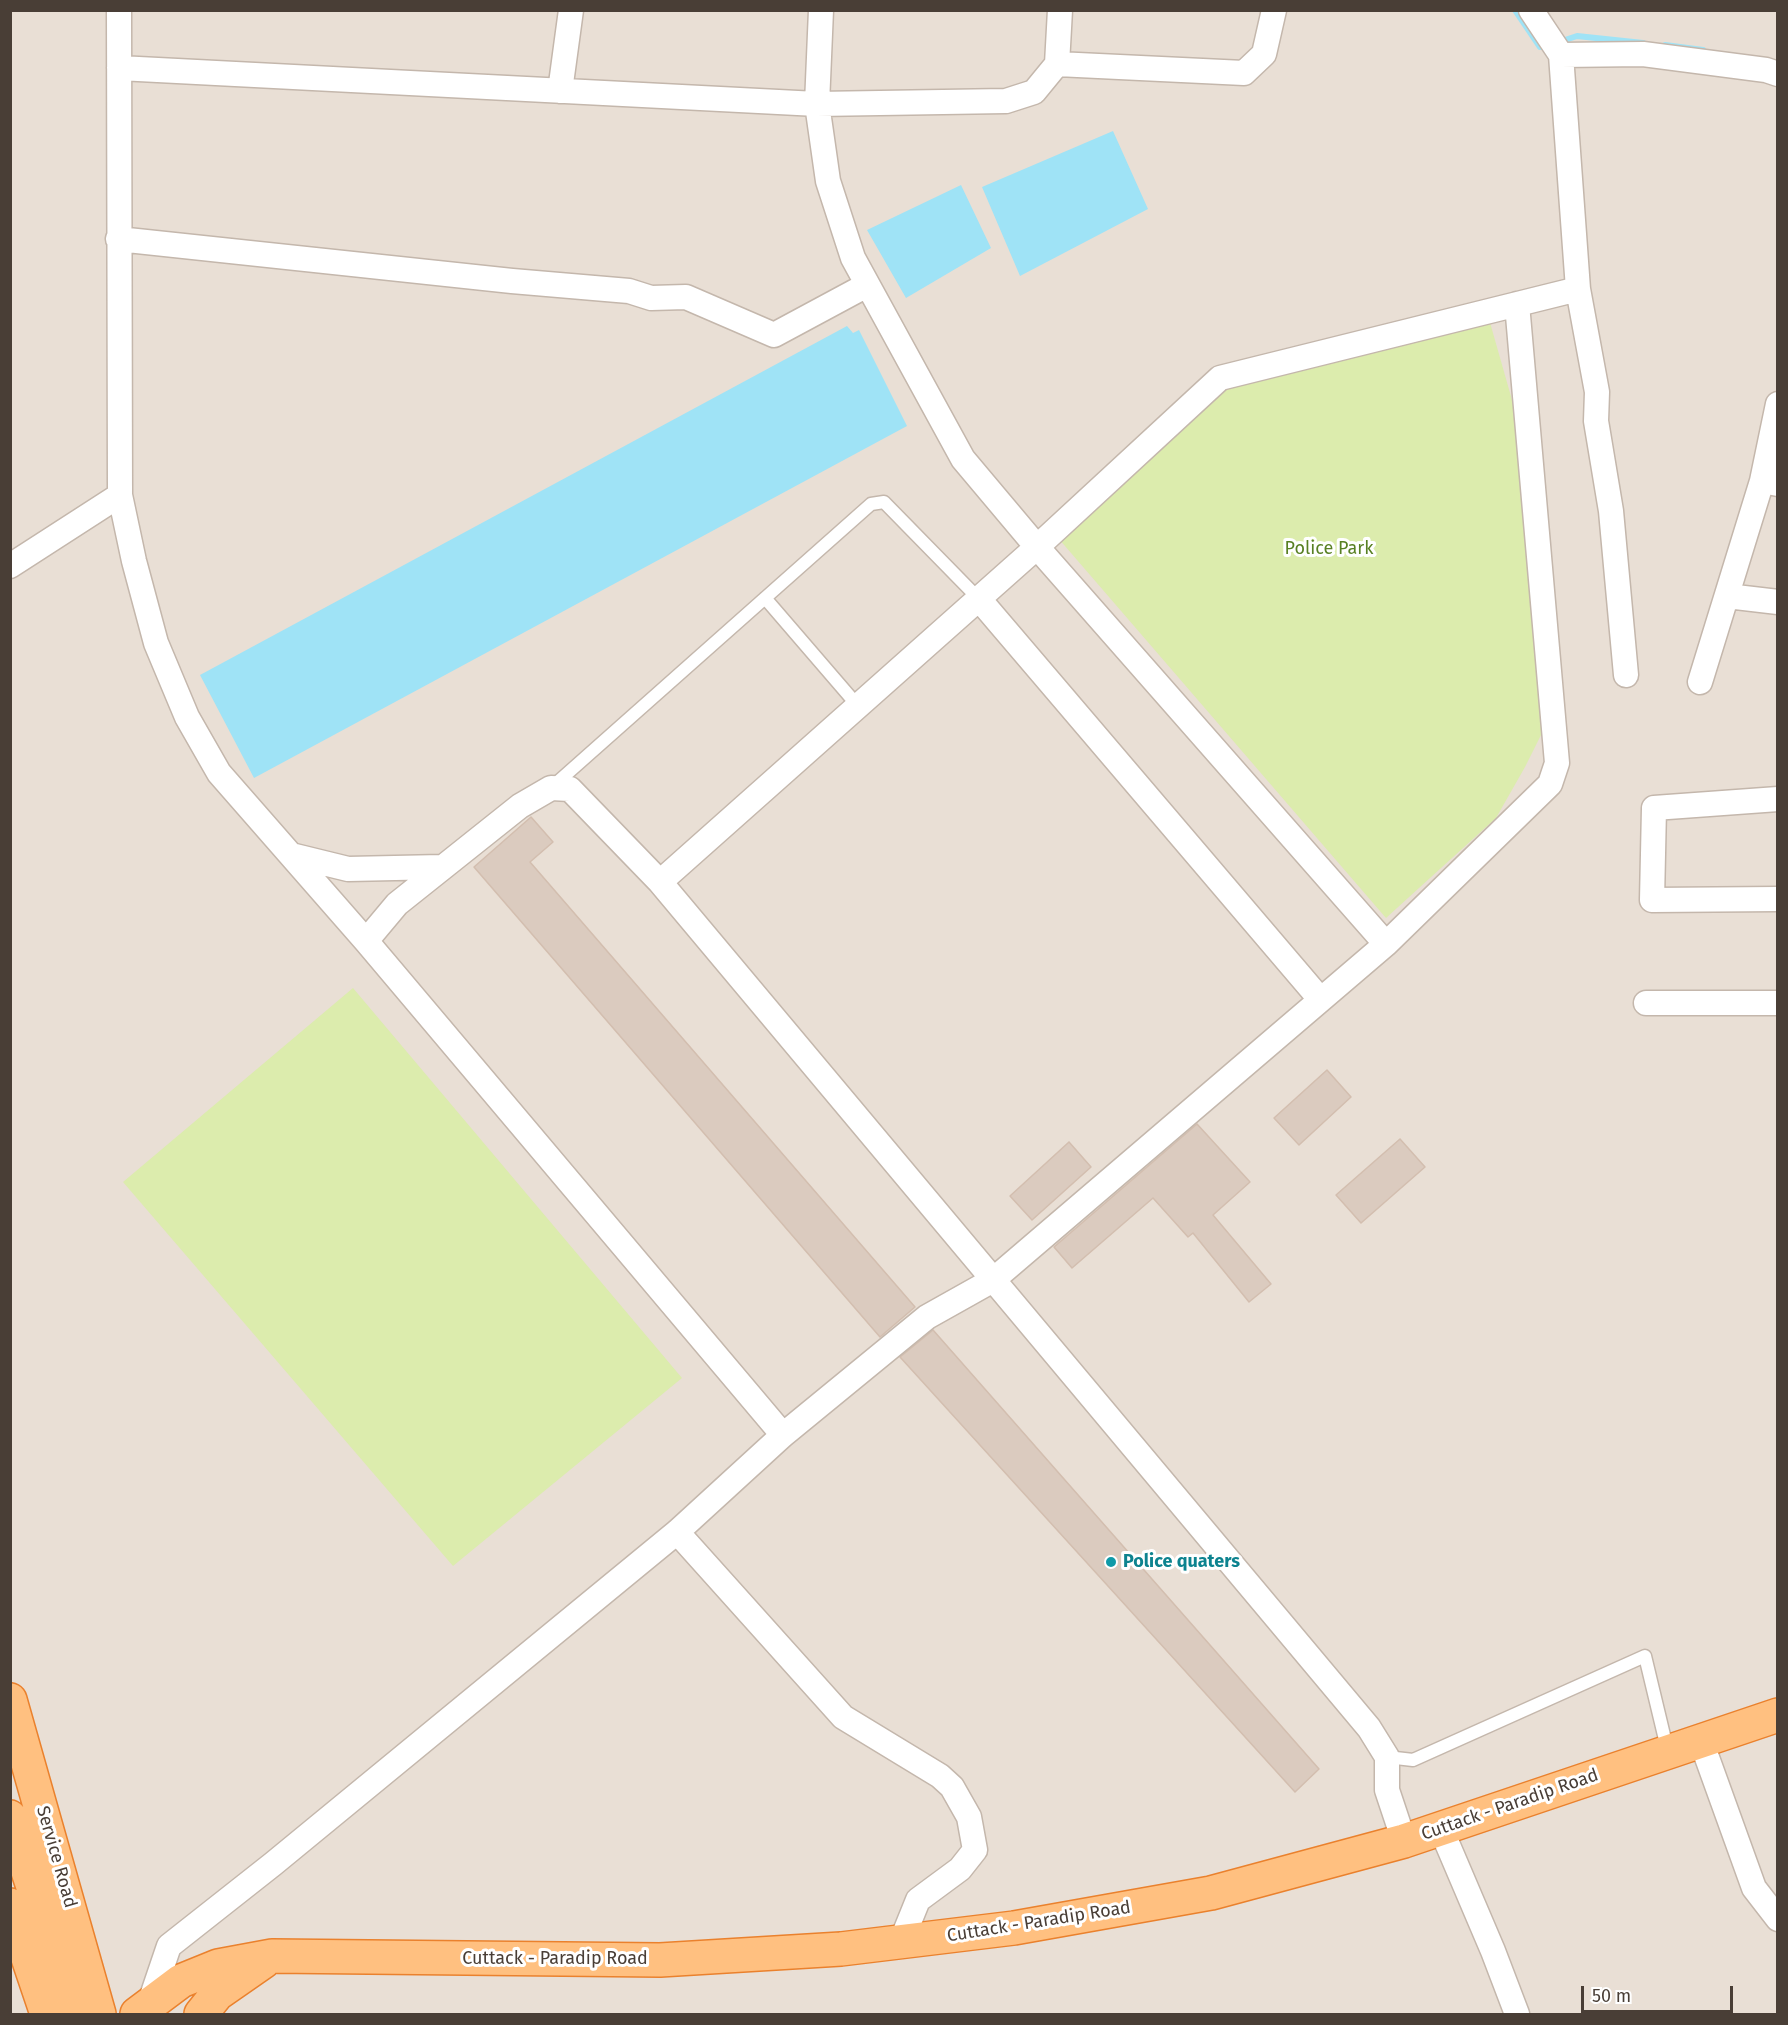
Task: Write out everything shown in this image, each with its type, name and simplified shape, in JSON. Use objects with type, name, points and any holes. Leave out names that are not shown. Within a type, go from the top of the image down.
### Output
[{"type":"highway","name":"Service Road","points":[[10,1700],[99,2014]]},
{"type":"highway","name":"Cuttack - Paradip Road","points":[[144,2008],[181,1981],[218,1966],[272,1956],[660,1960],[841,1949],[1014,1928],[1211,1893],[1404,1841],[1778,1715]]},
{"type":"highway","points":[[10,1817],[75,2014]]},
{"type":"highway","points":[[10,1905],[47,2014]]},
{"type":"highway","points":[[201,2014],[217,1994],[272,1956]]},
{"type":"street","points":[[119,10],[120,495],[134,561],[156,643],[187,717],[219,773],[366,941],[783,1435]]},
{"type":"street","points":[[560,91],[571,10]]},
{"type":"street","points":[[821,10],[817,104],[828,181],[853,258],[963,459],[1037,547],[1386,944]]},
{"type":"street","points":[[119,68],[817,104],[1006,101],[1034,92],[1057,64],[1060,10]]},
{"type":"street","points":[[1057,64],[1244,73],[1264,54],[1274,10]]},
{"type":"street","points":[[1531,10],[1562,55],[1578,289],[1597,392],[1596,421],[1611,511],[1626,675]]},
{"type":"street","points":[[1562,55],[1643,54],[1766,70],[1778,74]]},
{"type":"street","points":[[118,239],[512,281],[629,291],[651,298],[686,297],[774,335],[867,285]]},
{"type":"street","points":[[660,882],[1037,547],[1220,378],[1578,289]]},
{"type":"street","points":[[144,2008],[168,1946],[273,1864],[676,1532],[783,1435],[927,1317],[993,1280],[1386,944],[1550,784],[1557,763],[1517,304]]},
{"type":"street","points":[[1700,682],[1727,596],[1770,483],[1778,404]]},
{"type":"street","points":[[10,566],[120,495]]},
{"type":"street","points":[[1727,596],[1778,602]]},
{"type":"street","points":[[979,599],[1320,999]]},
{"type":"street","points":[[366,941],[397,904],[520,806],[551,788],[570,789],[660,882],[1369,1728],[1387,1757],[1387,1790],[1404,1841]]},
{"type":"street","points":[[1778,799],[1654,808],[1652,900],[1778,898]]},
{"type":"street","points":[[291,855],[348,869],[442,867]]},
{"type":"street","points":[[1646,1003],[1778,1003]]},
{"type":"street","points":[[676,1532],[843,1718],[940,1776],[952,1787],[969,1817],[975,1850],[960,1869],[918,1900],[901,1942]]},
{"type":"street","points":[[1701,1741],[1754,1888],[1778,1919]]},
{"type":"street","points":[[1441,1829],[1517,2014]]},
{"type":"street","points":[[10,1944],[16,1965],[38,2014]]},
{"type":"lane","points":[[551,788],[871,504],[884,502],[979,599]]},
{"type":"lane","points":[[765,598],[858,706]]},
{"type":"lane","points":[[1387,1757],[1413,1760],[1645,1656],[1668,1752]]},
{"type":"shaded area","points":[[11,11],[1777,11],[1777,2014],[11,2014]]},
{"type":"green space","name":"Police Park","points":[[1489,319],[1516,414],[1521,500],[1531,557],[1549,719],[1496,818],[1386,918],[1046,524],[1217,380]]},
{"type":"green space","points":[[353,988],[682,1378],[453,1566],[123,1182]]},
{"type":"water","points":[[1113,131],[1148,209],[1020,276],[982,187]]},
{"type":"water","points":[[961,185],[991,248],[906,298],[867,230]]},
{"type":"water","points":[[847,326],[853,333],[859,330],[907,426],[254,778],[200,675]]},
{"type":"building","points":[[531,817],[553,842],[530,862],[915,1307],[880,1337],[474,867]]},
{"type":"building","points":[[1327,1070],[1351,1097],[1299,1145],[1274,1118]]},
{"type":"building","points":[[1197,1124],[1250,1182],[1213,1215],[1271,1284],[1249,1302],[1193,1233],[1188,1237],[1153,1198],[1072,1268],[1054,1247]]},
{"type":"building","points":[[1400,1139],[1425,1167],[1361,1223],[1336,1195]]},
{"type":"building","points":[[1069,1142],[1091,1167],[1032,1220],[1010,1196]]},
{"type":"building","name":"Police quaters","points":[[933,1330],[1319,1769],[1295,1792],[900,1357]]},
{"type":"waterway","points":[[1515,10],[1540,47],[1549,44]]},
{"type":"waterway","points":[[1559,42],[1577,36],[1643,43]]},
{"type":"waterway","points":[[1665,45],[1703,50]]},
{"type":"place","name":"Police quaters","points":[[1111,1562]]}]
